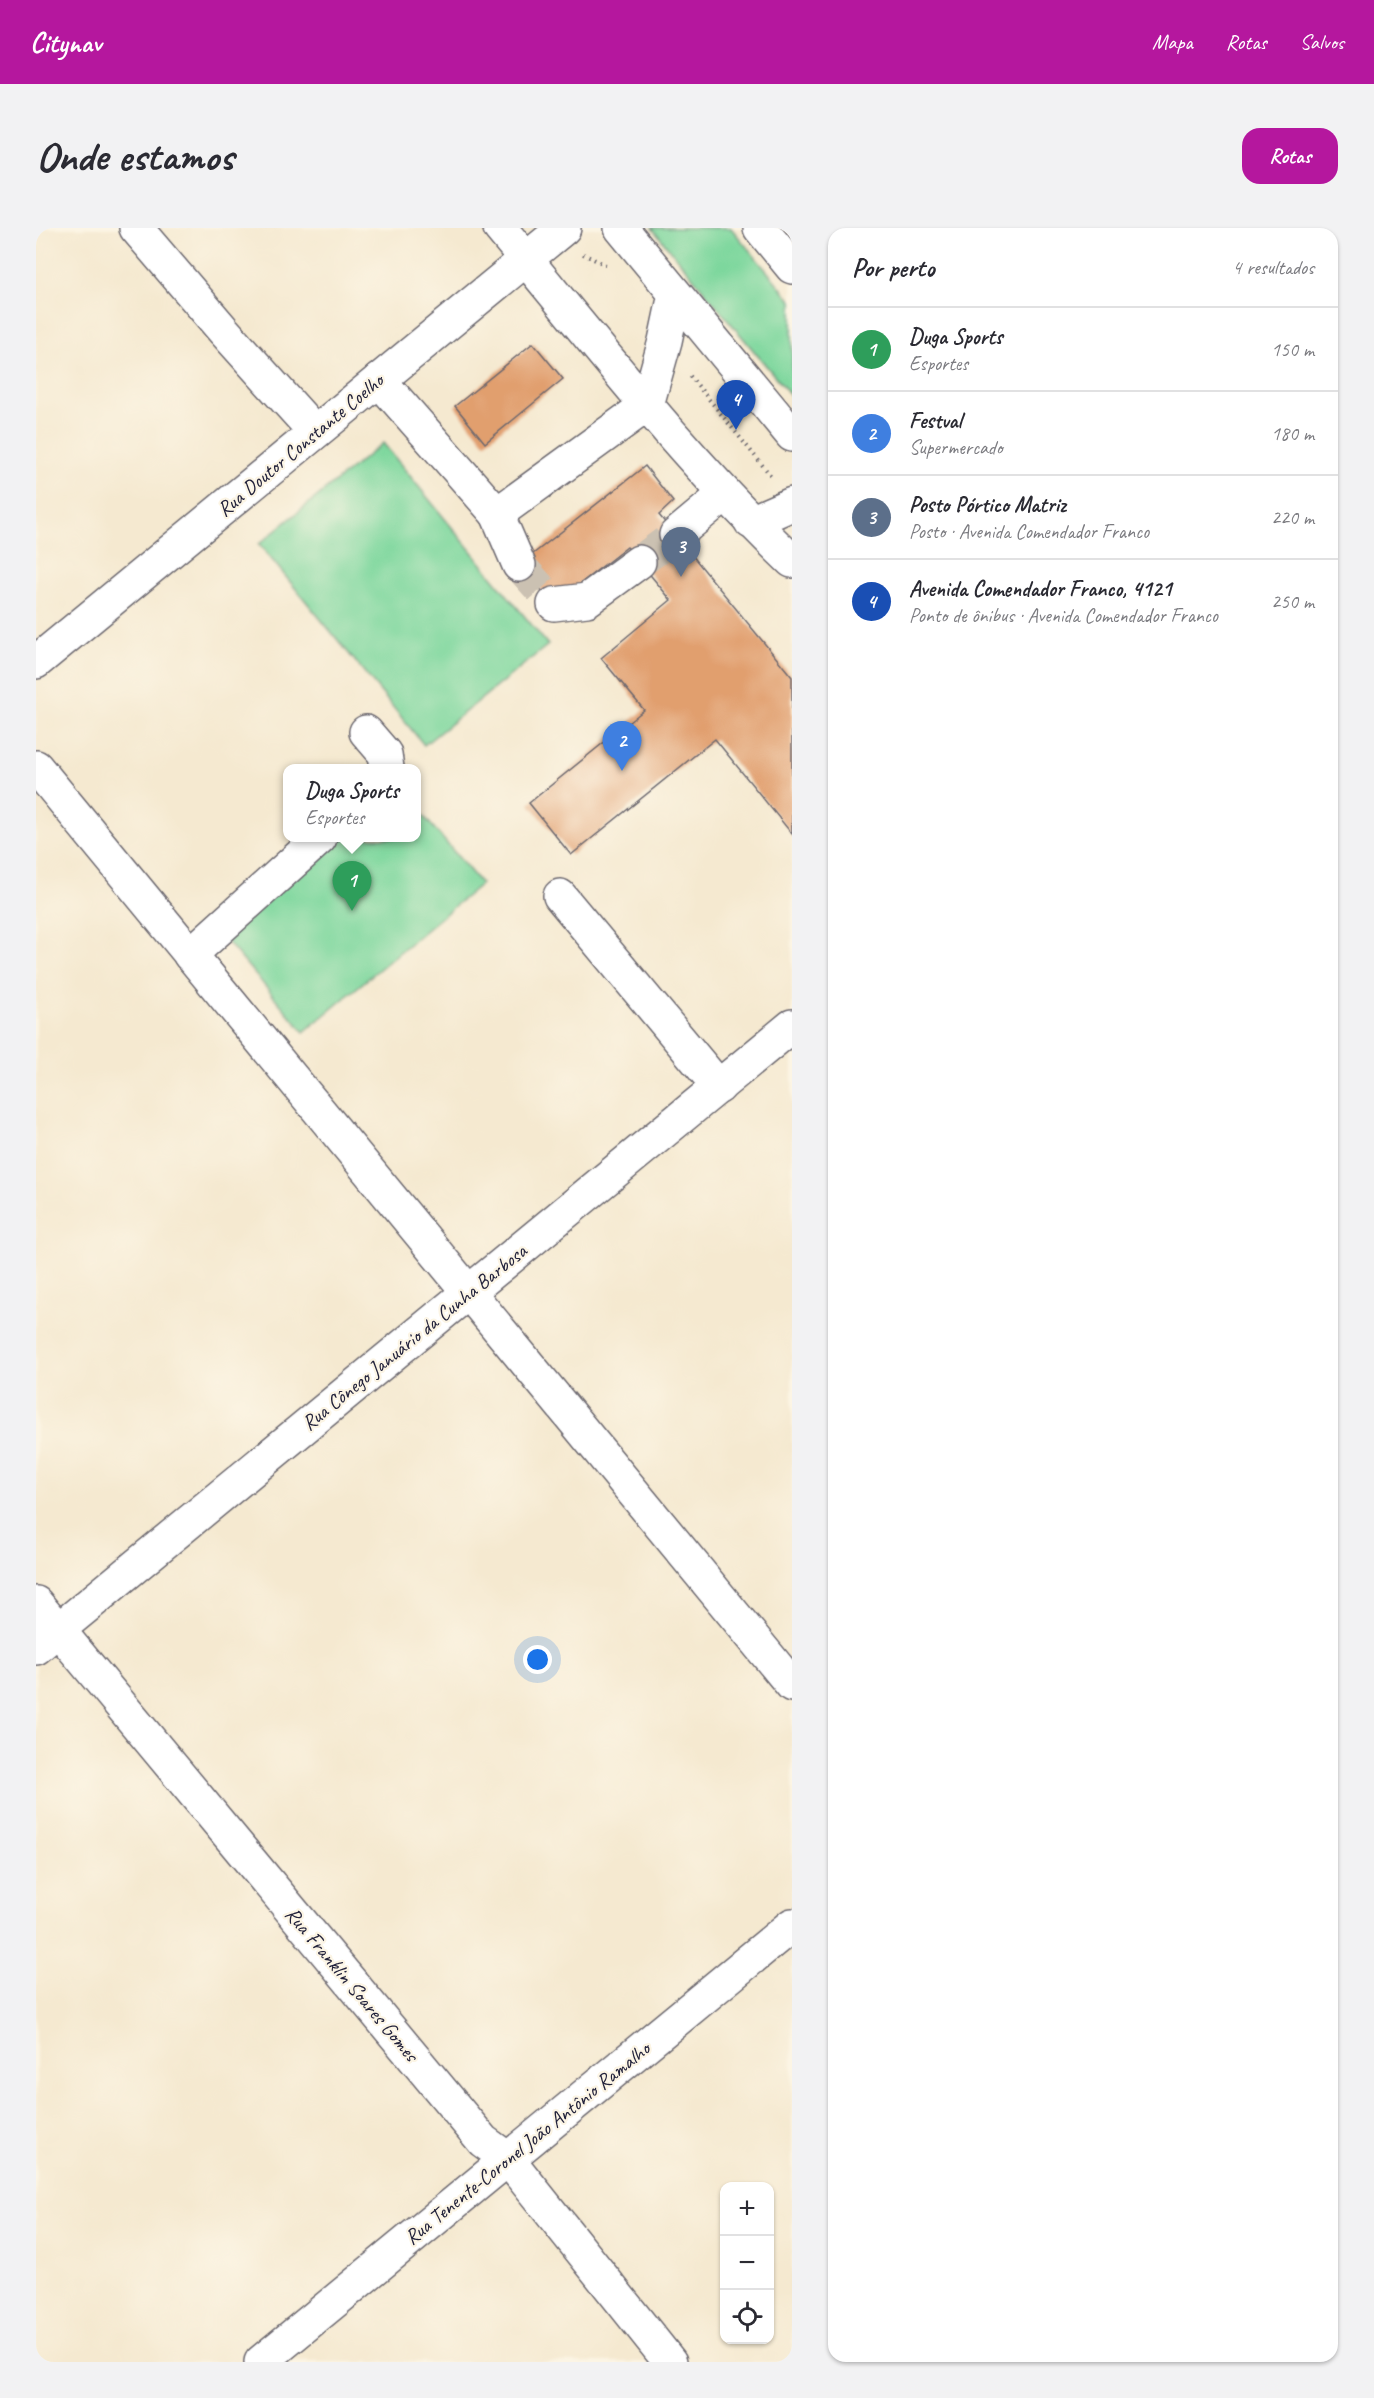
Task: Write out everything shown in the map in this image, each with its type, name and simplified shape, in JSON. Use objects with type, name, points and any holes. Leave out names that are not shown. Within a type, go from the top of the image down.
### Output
[{"type":"main road","points":[[136,228],[315,432]]},
{"type":"main road","points":[[500,228],[647,405],[751,522],[792,561]]},
{"type":"main road","name":"Rua Doutor Constante Coelho","points":[[36,662],[564,228]]},
{"type":"main road","points":[[621,228],[792,435]]},
{"type":"main road","points":[[759,228],[792,267]]},
{"type":"main road","points":[[497,514],[647,405],[675,294]]},
{"type":"main road","points":[[379,380],[497,514],[519,565]]},
{"type":"main road","points":[[751,522],[783,491]]},
{"type":"main road","points":[[676,535],[726,494]]},
{"type":"main road","points":[[554,604],[587,600],[639,562]]},
{"type":"main road","points":[[366,732],[385,754],[386,764]]},
{"type":"main road","points":[[36,767],[792,1685]]},
{"type":"main road","points":[[190,955],[314,842]]},
{"type":"main road","points":[[560,896],[718,1087]]},
{"type":"main road","name":"Rua Cônego Januário da Cunha Barbosa","points":[[47,1640],[792,1026]]},
{"type":"main road","name":"Rua Franklin Soares Gomes","points":[[36,1603],[47,1640],[483,2141],[508,2159],[670,2362]]},
{"type":"main road","name":"Rua Tenente-Coronel João Antônio Ramalho","points":[[261,2362],[792,1925]]},
{"type":"path","points":[[585,257],[604,263],[612,271]]},
{"type":"path","points":[[698,387],[783,491]]},
{"type":"green space","points":[[652,228],[731,228],[792,301],[792,397]]},
{"type":"green space","points":[[383,443],[548,645],[424,745],[259,544]]},
{"type":"green space","points":[[421,813],[481,884],[304,1032],[223,937],[336,842],[421,842]]},
{"type":"building","points":[[533,343],[563,379],[485,443],[455,406]]},
{"type":"building","points":[[645,466],[673,502],[659,515],[792,677],[792,834],[715,739],[571,855],[529,803],[644,710],[601,658],[671,600],[627,547],[554,604],[519,565]]},
{"type":"tunnel","points":[[639,562],[676,535]]},
{"type":"tunnel","points":[[519,565],[554,604]]},
{"type":"place","name":"Avenida Comendador Franco, 4121","points":[[736,430]]},
{"type":"place","name":"Posto Pórtico Matriz","points":[[681,577]]},
{"type":"place","name":"Festval","points":[[622,771]]},
{"type":"place","name":"Duga Sports","points":[[352,911]]}]
